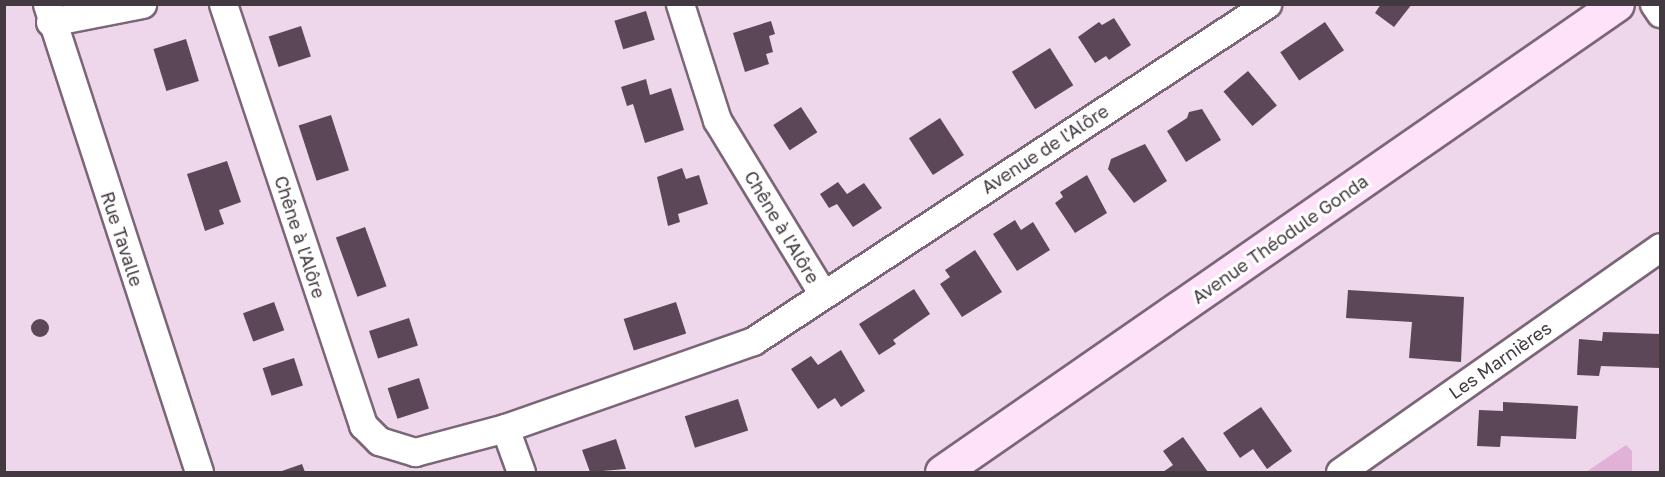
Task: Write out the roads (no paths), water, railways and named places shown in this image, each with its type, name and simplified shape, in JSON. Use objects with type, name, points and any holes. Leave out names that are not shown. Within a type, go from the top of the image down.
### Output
[{"type":"main road","name":"Avenue Théodule Gonda","points":[[942,472],[1617,4]]},
{"type":"street","points":[[49,13],[142,4]]},
{"type":"street","name":"Chêne à l'Alôre","points":[[223,4],[363,425],[379,441],[415,452],[505,428],[753,341],[823,294],[717,120],[680,4]]},
{"type":"street","name":"Avenue de l'Alôre","points":[[823,294],[1267,4]]},
{"type":"street","points":[[1654,4],[1660,13]]},
{"type":"street","name":"Rue Tavalle","points":[[49,13],[199,472]]},
{"type":"street","name":"Les Marnières","points":[[1340,472],[1660,247]]},
{"type":"street","points":[[505,428],[521,472]]}]
